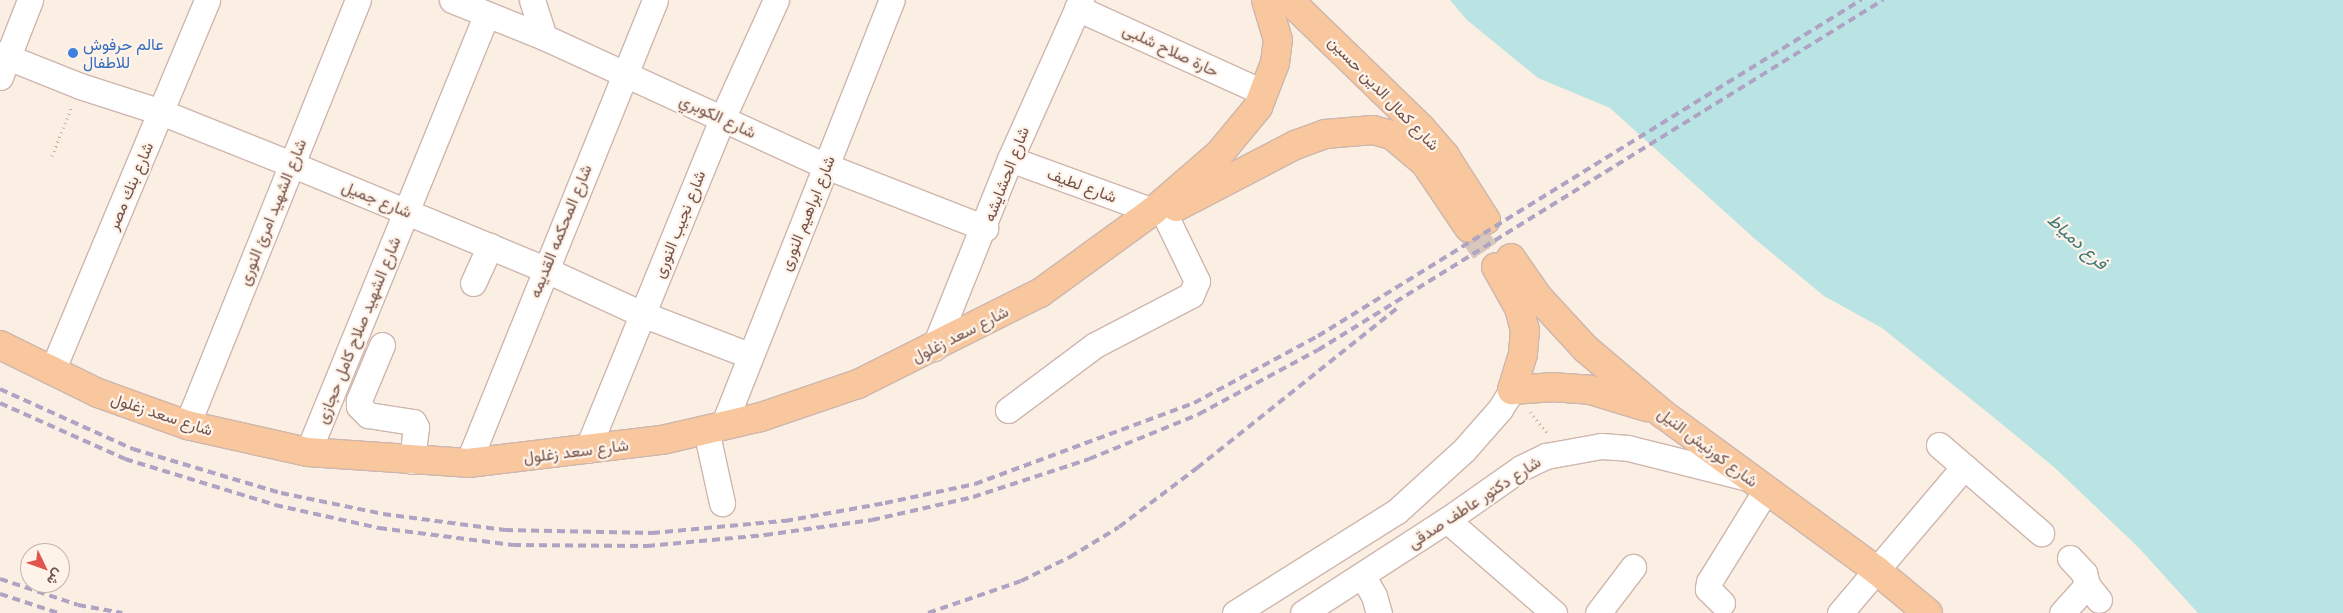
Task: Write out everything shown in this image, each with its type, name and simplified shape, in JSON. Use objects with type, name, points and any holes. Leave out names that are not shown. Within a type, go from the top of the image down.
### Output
[{"type":"main road","name":"شارع سعد زغلول","points":[[1159,212],[1238,134],[1264,93],[1275,63],[1278,40],[1266,0]]},
{"type":"main road","name":"شارع كمال الدين حسين","points":[[1289,0],[1421,128],[1445,156],[1478,224]]},
{"type":"main road","name":"شارع سعد زغلول","points":[[0,345],[98,393],[187,425],[308,452],[412,461],[468,463],[662,440],[761,417],[858,384],[934,348],[1040,293],[1159,212],[1296,145],[1325,134],[1373,130],[1392,135],[1425,163],[1478,224]]},
{"type":"main road","name":"شارع كورنيش النيل","points":[[1512,390],[1523,354],[1524,330],[1504,262],[1560,324],[1663,414],[1876,570],[1928,613]]},
{"type":"main road","points":[[1512,390],[1551,387],[1590,390],[1627,399],[1663,414]]},
{"type":"street","points":[[2,63],[30,0]]},
{"type":"street","name":"شارع بنك مصر","points":[[52,371],[207,0]]},
{"type":"street","name":"شارع الشهيد امرئ النورى","points":[[187,425],[358,0]]},
{"type":"street","name":"شارع الكوبري","points":[[452,0],[544,37],[826,166],[985,228]]},
{"type":"street","points":[[532,0],[544,37]]},
{"type":"street","name":"شارع المحكمه القديمه","points":[[468,463],[544,269],[655,0]]},
{"type":"street","name":"شارع نجيب النورى","points":[[587,450],[722,118],[776,0]]},
{"type":"street","name":"شارع ابراهيم النورى","points":[[714,428],[748,355],[892,0]]},
{"type":"street","name":"حارة صلاح شلبى","points":[[1103,10],[1264,93]]},
{"type":"street","name":"شارع الحشايشه","points":[[934,348],[985,228],[1010,159],[1103,10]]},
{"type":"street","name":"شارع الشهيد صلاح كامل حجازى","points":[[308,452],[486,14]]},
{"type":"street","name":"شارع جميل","points":[[2,63],[161,112],[407,211],[544,269],[642,314],[748,355]]},
{"type":"street","name":"شارع لطيف","points":[[1010,159],[1159,212]]},
{"type":"street","points":[[1008,410],[1095,345],[1191,296],[1197,281],[1159,212]]},
{"type":"street","points":[[473,283],[490,246]]},
{"type":"street","points":[[382,345],[359,400],[359,406],[368,415],[413,422],[416,427],[412,461]]},
{"type":"street","points":[[1235,613],[1397,511],[1464,450],[1500,410],[1512,390]]},
{"type":"street","points":[[714,428],[722,503]]},
{"type":"street","points":[[1939,445],[2041,534]]},
{"type":"street","name":"شارع دكتور عاطف صدقى","points":[[1303,613],[1447,520],[1521,468],[1562,451],[1601,446],[1628,448],[1758,484]]},
{"type":"street","points":[[1840,613],[1964,466]]},
{"type":"street","points":[[1722,603],[1708,589],[1708,582],[1758,484]]},
{"type":"street","points":[[1447,520],[1554,613]]},
{"type":"street","points":[[2062,613],[2093,592],[2084,573],[2070,558]]},
{"type":"street","points":[[1598,613],[1632,567]]},
{"type":"street","points":[[1362,575],[1374,596],[1379,613]]},
{"type":"path","points":[[52,156],[80,86]]},
{"type":"path","points":[[1512,390],[1562,451]]},
{"type":"water","name":"فرع دمياط","points":[[1450,0],[2343,0],[2343,613],[2198,613],[2138,547],[2054,467],[1992,416],[1882,328],[1824,296],[1755,239],[1610,108],[1538,78],[1467,20]]},
{"type":"tunnel","points":[[1469,228],[1496,267]]},
{"type":"railway","points":[[0,389],[133,449],[281,493],[383,514],[505,530],[652,533],[785,521],[885,503],[975,484],[1194,403],[1318,336],[1861,0]]},
{"type":"railway","points":[[0,403],[125,459],[275,505],[379,528],[513,545],[647,546],[765,535],[872,520],[973,497],[1089,459],[1199,414],[1318,350],[1883,0]]},
{"type":"railway","points":[[928,613],[1021,581],[1070,557],[1119,527],[1197,468],[1396,309]]},
{"type":"railway","points":[[0,579],[78,605],[122,613]]},
{"type":"railway","points":[[0,594],[58,613]]},
{"type":"place","name":"عالم حرفوش للاطفال","points":[[73,53]]}]
